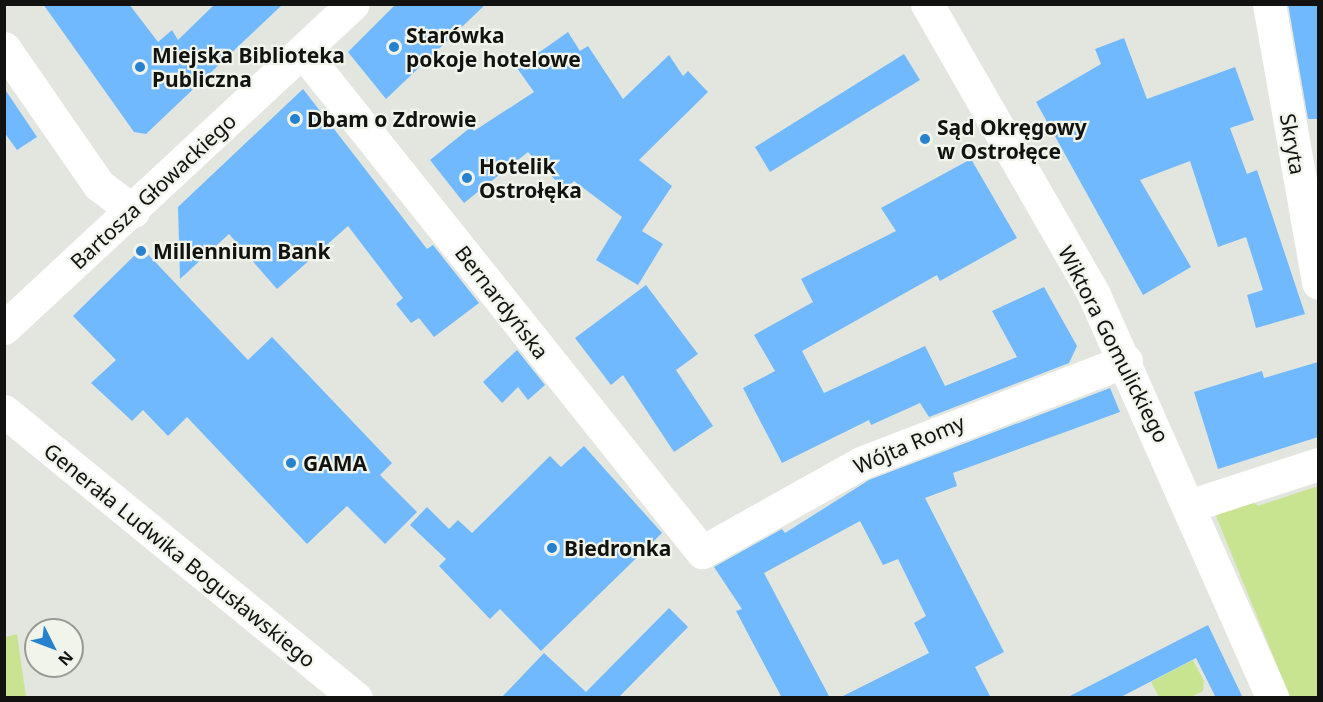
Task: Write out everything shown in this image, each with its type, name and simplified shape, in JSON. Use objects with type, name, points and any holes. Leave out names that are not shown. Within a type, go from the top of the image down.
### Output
[{"type":"street","name":"Bartosza Głowackiego","points":[[4,327],[133,211],[353,4]]},
{"type":"street","name":"Wiktora Gomulickiego","points":[[927,4],[1094,295],[1192,505],[1273,698]]},
{"type":"street","name":"Skryta","points":[[1269,4],[1318,283]]},
{"type":"street","points":[[4,48],[99,185],[133,211]]},
{"type":"street","name":"Bernardyńska","points":[[303,52],[702,552]]},
{"type":"street","name":"Wójta Romy","points":[[702,552],[861,463],[1126,361]]},
{"type":"street","name":"Generała Ludwika Bogusławskiego","points":[[4,411],[356,698]]},
{"type":"street","points":[[1192,505],[1318,464]]},
{"type":"green space","points":[[1318,486],[1318,697],[1290,697],[1216,516],[1243,494],[1258,506]]},
{"type":"green space","points":[[17,634],[26,697],[5,697],[5,637]]},
{"type":"green space","points":[[1193,660],[1204,681],[1203,691],[1191,697],[1159,697],[1151,682]]},
{"type":"building","name":"Miejska Biblioteka Publiczna","points":[[43,4],[129,4],[158,42],[172,30],[178,40],[215,4],[283,4],[146,134],[134,132]]},
{"type":"building","points":[[396,4],[486,4],[386,99],[348,52]]},
{"type":"building","points":[[1288,4],[1318,4],[1318,119],[1308,119]]},
{"type":"building","points":[[568,32],[580,51],[588,46],[623,99],[669,55],[683,76],[688,71],[708,92],[639,160],[672,186],[642,231],[663,244],[638,285],[596,260],[622,217],[574,181],[565,190],[528,152],[464,203],[430,160],[471,127],[474,131],[534,92],[517,68]]},
{"type":"building","points":[[1124,38],[1147,99],[1235,67],[1254,120],[1230,128],[1247,174],[1257,170],[1305,314],[1256,328],[1247,295],[1263,290],[1246,237],[1218,247],[1190,161],[1140,180],[1191,267],[1143,295],[1036,102],[1101,64],[1095,49]]},
{"type":"building","points":[[904,54],[920,80],[770,172],[755,147]]},
{"type":"building","points":[[4,88],[37,137],[17,150],[4,132]]},
{"type":"building","points":[[303,89],[427,249],[433,245],[479,303],[434,337],[419,318],[411,323],[396,304],[403,298],[348,226],[277,289],[229,234],[180,279],[178,207]]},
{"type":"building","points":[[971,159],[1017,238],[940,281],[937,275],[802,351],[824,393],[925,346],[945,386],[1017,357],[992,311],[1044,287],[1077,346],[1069,363],[929,417],[920,403],[871,425],[869,420],[782,463],[743,388],[775,371],[754,335],[813,302],[801,279],[896,231],[881,208]]},
{"type":"building","points":[[142,248],[248,360],[272,337],[392,463],[380,475],[417,512],[385,544],[347,506],[307,544],[187,417],[168,436],[143,410],[132,421],[91,383],[116,360],[73,316]]},
{"type":"building","points":[[646,285],[698,354],[676,370],[713,426],[674,452],[623,375],[611,385],[575,338]]},
{"type":"building","points":[[517,350],[545,385],[528,400],[518,387],[502,403],[483,382]]},
{"type":"building","points":[[1318,362],[1318,437],[1218,469],[1194,392],[1262,371],[1264,378]]},
{"type":"building","points":[[1110,388],[1120,412],[953,473],[957,486],[925,498],[1004,652],[975,667],[991,698],[839,698],[929,653],[914,623],[926,616],[898,559],[883,565],[860,521],[764,573],[830,698],[782,698],[736,611],[742,609],[714,567],[782,529],[785,533],[869,480]]},
{"type":"building","name":"Biedronka","points":[[584,446],[662,533],[541,651],[500,609],[490,619],[439,566],[446,559],[410,525],[427,507],[449,529],[458,520],[472,533],[550,456],[561,467]]},
{"type":"building","points":[[669,608],[688,627],[618,698],[501,698],[544,653],[586,692]]},
{"type":"building","points":[[1208,625],[1243,698],[1216,698],[1196,658],[1119,698],[1066,698]]},
{"type":"place","name":"Starówka pokoje hotelowe","points":[[394,47]]},
{"type":"place","name":"Miejska Biblioteka Publiczna","points":[[140,67]]},
{"type":"place","name":"Dbam o Zdrowie","points":[[295,119]]},
{"type":"place","name":"Sąd Okręgowy w Ostrołęce","points":[[925,139]]},
{"type":"place","name":"Hotelik Ostrołęka","points":[[467,178]]},
{"type":"place","name":"Millennium Bank","points":[[141,251]]},
{"type":"place","name":"GAMA","points":[[291,463]]},
{"type":"place","name":"Biedronka","points":[[552,548]]}]
